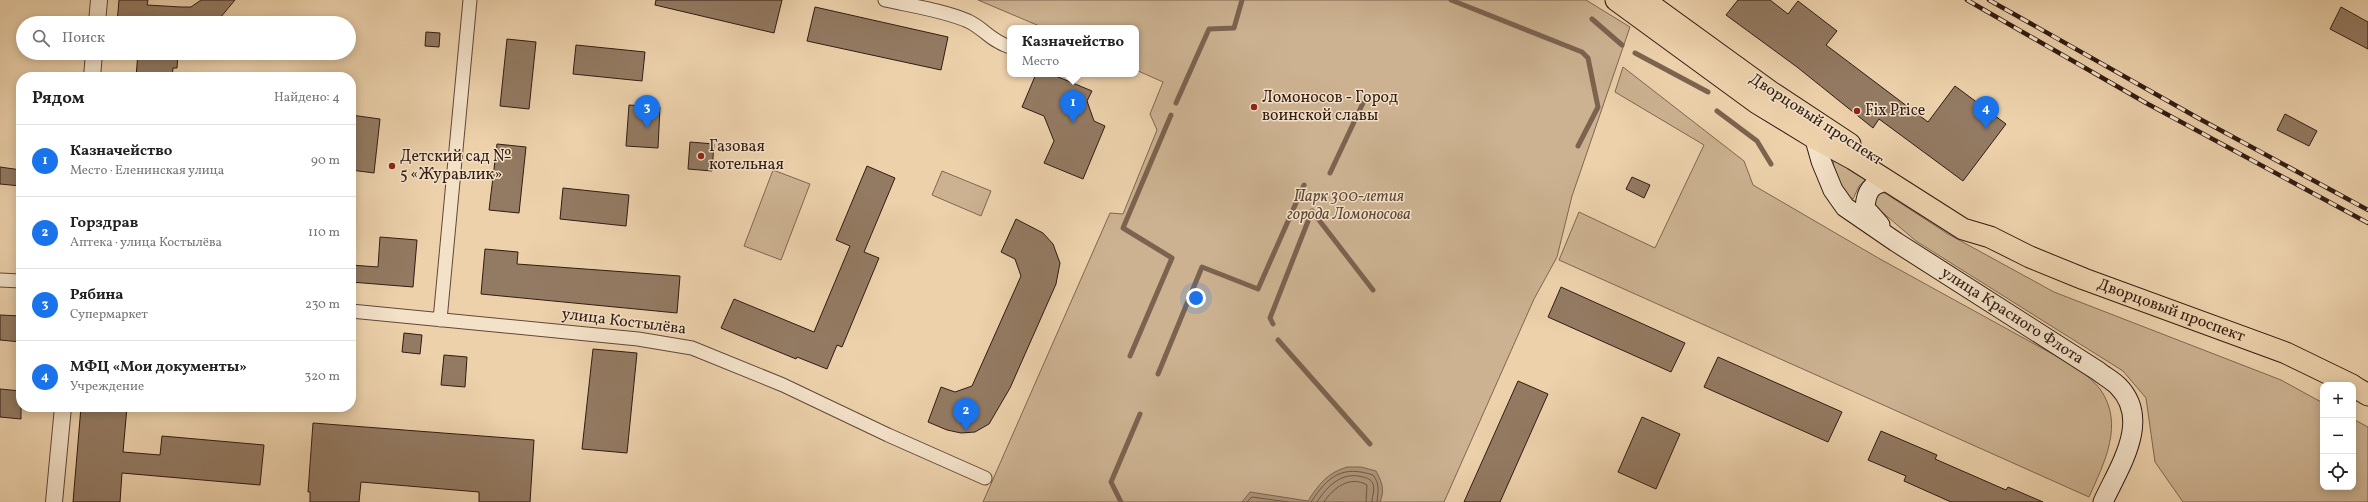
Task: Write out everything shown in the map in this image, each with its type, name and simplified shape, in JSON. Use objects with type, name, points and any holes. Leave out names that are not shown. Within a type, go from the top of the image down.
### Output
[{"type":"main road","name":"Дворцовый проспект","points":[[1616,0],[1757,103],[1848,142],[1974,221],[1990,237]]},
{"type":"main road","name":"Дворцовый проспект","points":[[1644,0],[1771,92],[1802,122],[1820,148],[1854,159],[1963,229],[1990,237],[2030,257],[2084,279],[2286,353],[2346,382]]},
{"type":"main road","points":[[1820,148],[1834,140],[1848,142]]},
{"type":"main road","name":"улица Красного Флота","points":[[1820,148],[1833,190],[1845,207],[1896,242],[2098,371],[2118,386],[2128,400],[2133,415],[2133,432],[2104,502]]},
{"type":"main road","name":"Дворцовый проспект","points":[[1888,181],[1880,182],[1869,190],[1866,195],[1865,208],[1896,242]]},
{"type":"main road","name":"Дворцовый проспект","points":[[2356,388],[2368,395]]},
{"type":"street","points":[[98,16],[99,0]]},
{"type":"street","points":[[440,320],[470,0]]},
{"type":"street","points":[[884,0],[951,15],[970,22],[996,42],[1007,46]]},
{"type":"street","points":[[92,72],[93,60]]},
{"type":"street","points":[[0,280],[16,281]]},
{"type":"street","name":"улица Костылёва","points":[[356,312],[638,339],[692,348],[783,385],[888,435],[985,478]]},
{"type":"street","points":[[54,502],[63,412]]},
{"type":"green space","name":"Парк 300-летия города Ломоносова","points":[[978,0],[1586,0],[1630,27],[1572,196],[1557,257],[1534,299],[1444,502],[983,502],[1110,213],[1123,214],[1157,130],[1150,114],[1163,82],[1139,71],[1139,25],[1037,25]]},
{"type":"green space","points":[[1623,67],[1744,161],[1753,185],[1880,259],[2078,368],[2100,389],[2107,402],[2111,416],[2110,443],[2101,471],[2089,497],[1559,260],[1579,212],[1655,248],[1704,145],[1615,92]]},
{"type":"green space","points":[[1834,157],[1870,176],[1859,186],[1853,199],[1842,187],[1836,174],[1833,162]]},
{"type":"green space","points":[[773,170],[810,184],[781,260],[744,246]]},
{"type":"green space","points":[[942,171],[991,191],[981,216],[932,195]]},
{"type":"green space","points":[[1878,193],[1885,193],[1948,234],[2054,292],[2281,380],[2320,401],[2320,490],[2356,490],[2356,421],[2368,427],[2368,502],[2183,502],[2155,462],[2146,398],[2123,371],[1916,241],[1875,206],[1873,199]]},
{"type":"water","points":[[1347,467],[1361,467],[1376,471],[1382,486],[1380,502],[1242,502],[1250,492],[1308,501],[1324,480],[1334,472]]},
{"type":"building","points":[[119,0],[148,0],[147,5],[191,7],[201,0],[235,0],[222,16],[118,16]]},
{"type":"building","points":[[656,0],[782,0],[774,33],[655,5]]},
{"type":"building","points":[[1738,0],[1770,0],[1788,14],[1798,1],[1837,31],[1826,45],[1928,122],[1955,86],[2006,124],[1963,181],[1879,119],[1873,128],[1797,67],[1726,15]]},
{"type":"building","points":[[815,7],[948,37],[941,70],[807,41]]},
{"type":"building","points":[[2341,7],[2368,22],[2368,49],[2330,29]]},
{"type":"building","points":[[426,32],[440,33],[439,47],[425,46]]},
{"type":"building","points":[[507,39],[536,42],[529,109],[500,106]]},
{"type":"building","points":[[576,45],[645,52],[642,81],[573,74]]},
{"type":"building","points":[[137,60],[178,60],[177,68],[173,68],[173,72],[136,72]]},
{"type":"building","points":[[1035,77],[1058,77],[1092,91],[1087,101],[1094,121],[1105,126],[1083,179],[1044,163],[1054,141],[1044,116],[1022,107]]},
{"type":"building","points":[[629,105],[660,107],[658,148],[626,146]]},
{"type":"building","points":[[2285,114],[2317,131],[2309,146],[2277,130]]},
{"type":"building","points":[[356,116],[380,119],[374,173],[356,171]]},
{"type":"building","name":"Газовая котельная","points":[[690,142],[714,144],[712,171],[688,169]]},
{"type":"building","points":[[497,144],[526,147],[519,213],[489,210]]},
{"type":"building","points":[[867,166],[895,178],[864,252],[879,258],[842,347],[837,345],[827,369],[797,357],[796,359],[721,328],[734,299],[814,332],[850,246],[836,240]]},
{"type":"building","points":[[0,167],[16,169],[16,186],[0,184]]},
{"type":"building","points":[[1632,177],[1650,185],[1644,198],[1626,189]]},
{"type":"building","points":[[563,188],[629,195],[626,226],[560,219]]},
{"type":"building","points":[[1016,219],[1043,233],[1053,244],[1060,263],[1056,284],[1010,388],[989,424],[975,432],[961,433],[947,430],[928,422],[941,387],[955,392],[972,386],[1021,276],[1015,259],[1001,252]]},
{"type":"building","points":[[380,237],[417,240],[413,287],[356,282],[356,265],[378,267]]},
{"type":"building","points":[[485,249],[518,252],[517,264],[680,276],[677,313],[481,294]]},
{"type":"building","points":[[1561,287],[1685,343],[1671,372],[1548,317]]},
{"type":"building","points":[[0,315],[16,316],[16,342],[0,340]]},
{"type":"building","points":[[404,333],[422,335],[420,354],[402,352]]},
{"type":"building","points":[[593,349],[637,353],[627,453],[582,449]]},
{"type":"building","points":[[444,355],[467,357],[465,387],[441,385]]},
{"type":"building","points":[[1718,357],[1842,412],[1828,442],[1704,387]]},
{"type":"building","points":[[1518,381],[1548,394],[1500,502],[1464,502]]},
{"type":"building","points":[[0,389],[16,391],[16,412],[21,412],[21,419],[0,417]]},
{"type":"building","points":[[81,412],[127,412],[123,452],[160,455],[162,436],[264,445],[260,485],[122,473],[120,502],[73,502]]},
{"type":"building","points":[[1642,417],[1680,434],[1656,489],[1618,472]]},
{"type":"building","points":[[313,423],[534,440],[530,502],[479,502],[479,492],[361,482],[359,502],[310,502],[310,492],[308,492]]},
{"type":"building","points":[[1881,431],[1937,455],[1935,459],[2006,490],[2008,487],[2043,502],[1951,502],[1904,481],[1906,476],[1868,460]]},
{"type":"waterway","points":[[1176,103],[1209,29],[1234,28],[1242,0]]},
{"type":"waterway","points":[[1451,0],[1582,52],[1588,58],[1598,107],[1578,146]]},
{"type":"waterway","points":[[1592,19],[1622,45]]},
{"type":"waterway","points":[[1635,53],[1708,92]]},
{"type":"waterway","points":[[1330,173],[1363,103]]},
{"type":"waterway","points":[[1717,111],[1757,141],[1771,164]]},
{"type":"waterway","points":[[1130,356],[1172,258],[1123,228],[1171,115]]},
{"type":"waterway","points":[[1158,374],[1202,267],[1258,289],[1304,185]]},
{"type":"waterway","points":[[1312,211],[1373,290]]},
{"type":"waterway","points":[[1273,324],[1270,318],[1312,211]]},
{"type":"waterway","points":[[1278,340],[1370,444]]},
{"type":"waterway","points":[[1121,502],[1111,482],[1140,414]]},
{"type":"railway","points":[[1967,0],[2146,103],[2368,223]]},
{"type":"railway","points":[[1989,0],[2198,118],[2368,210]]},
{"type":"place","name":"Ломоносов - Город воинской славы","points":[[1254,107]]},
{"type":"place","name":"Fix Price","points":[[1857,111]]},
{"type":"place","name":"Казначейство","points":[[1073,123]]},
{"type":"place","name":"Рябина","points":[[647,128]]},
{"type":"place","name":"МФЦ «Мои документы»","points":[[1986,129]]},
{"type":"place","name":"Газовая котельная","points":[[701,156]]},
{"type":"place","name":"Детский сад № 5 «Журавлик»","points":[[392,166]]},
{"type":"place","name":"Горздрав","points":[[966,431]]}]
